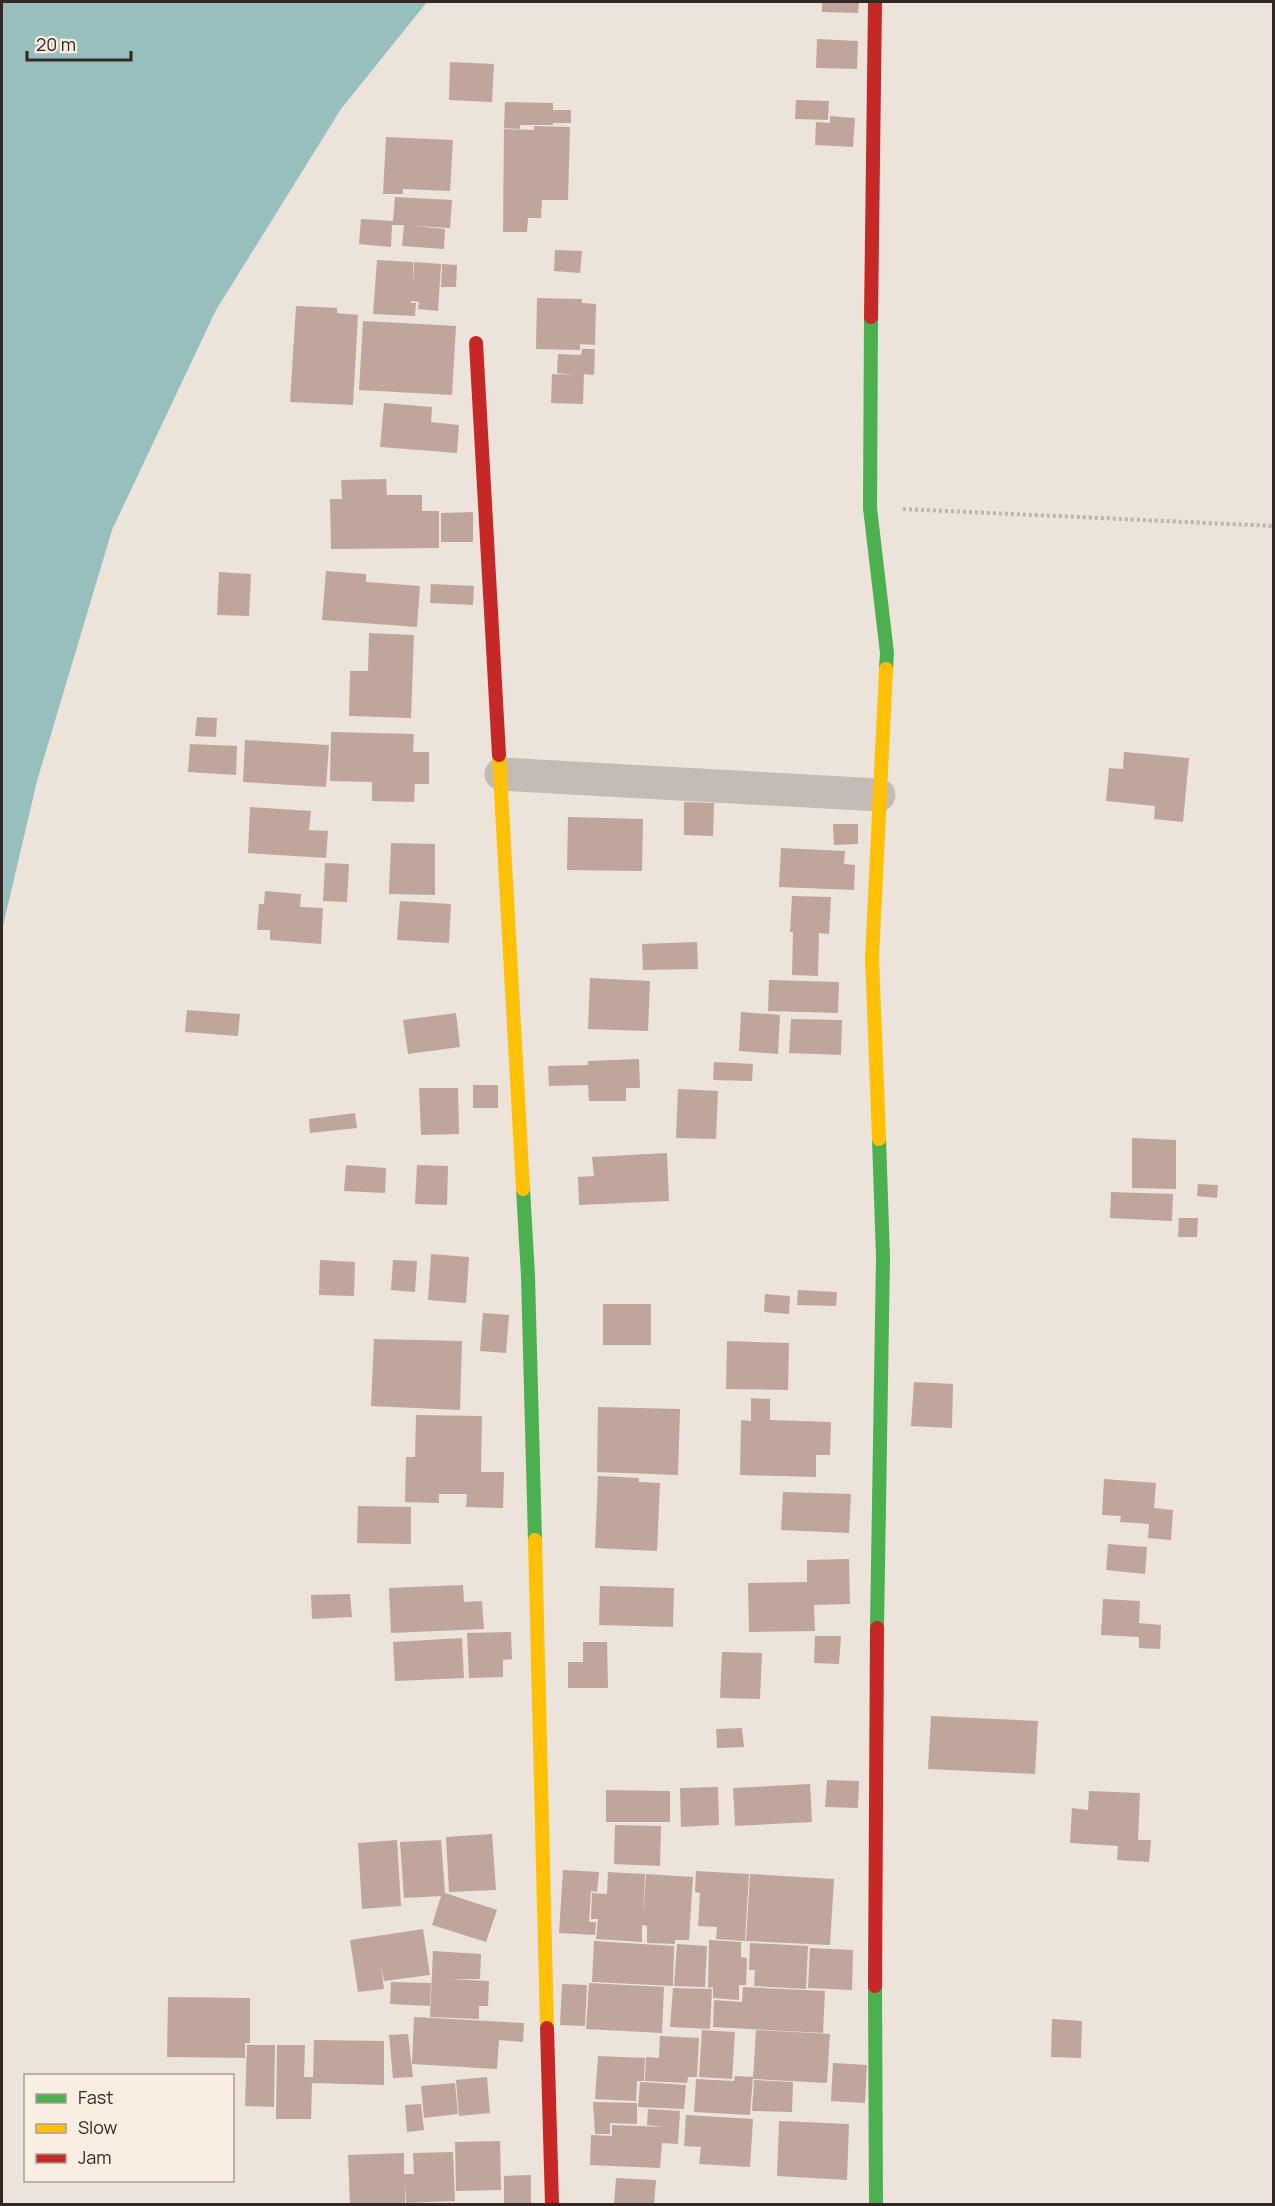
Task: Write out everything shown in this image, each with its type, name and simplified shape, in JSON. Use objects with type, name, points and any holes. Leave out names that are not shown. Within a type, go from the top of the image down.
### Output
[{"type":"street","points":[[875,2],[870,508],[888,653],[872,957],[883,1257],[875,1774],[876,2205]]},
{"type":"street","points":[[476,343],[528,1276],[552,2205]]},
{"type":"street","points":[[501,774],[879,795]]},
{"type":"path","points":[[870,508],[1274,526]]},
{"type":"water","points":[[2,2],[427,2],[341,109],[216,310],[112,530],[37,781],[2,930]]},
{"type":"building","points":[[822,2],[859,2],[858,13],[822,12]]},
{"type":"building","points":[[817,39],[858,41],[857,69],[816,68]]},
{"type":"building","points":[[450,62],[494,64],[492,102],[449,100]]},
{"type":"building","points":[[796,100],[829,101],[828,120],[795,119]]},
{"type":"building","points":[[505,102],[553,103],[553,110],[571,110],[571,123],[520,125],[520,129],[504,128]]},
{"type":"building","points":[[830,116],[855,118],[853,147],[815,145],[816,122],[830,123]]},
{"type":"building","points":[[534,126],[570,127],[568,200],[542,200],[541,218],[528,218],[527,232],[503,232],[504,129],[534,130]]},
{"type":"building","points":[[386,137],[453,140],[450,191],[403,189],[403,194],[383,194]]},
{"type":"building","points":[[395,197],[452,200],[450,228],[414,226],[445,229],[444,249],[402,246],[404,225],[392,225],[391,247],[359,244],[361,219],[393,221]]},
{"type":"building","points":[[555,250],[582,251],[580,273],[554,271]]},
{"type":"building","points":[[377,260],[413,262],[413,285],[414,262],[441,264],[438,311],[418,309],[419,302],[411,301],[411,303],[416,303],[415,316],[373,314]]},
{"type":"building","points":[[442,264],[457,265],[456,287],[441,287]]},
{"type":"building","points":[[537,298],[582,299],[582,303],[596,304],[595,345],[580,344],[580,350],[536,349]]},
{"type":"building","points":[[296,306],[337,308],[337,313],[358,315],[353,405],[290,402]]},
{"type":"building","points":[[363,321],[456,326],[452,395],[359,390]]},
{"type":"building","points":[[582,349],[595,349],[594,375],[584,374],[583,404],[551,403],[552,374],[574,375],[557,373],[558,354],[581,355]]},
{"type":"building","points":[[384,403],[432,407],[431,422],[459,425],[457,453],[380,447]]},
{"type":"building","points":[[386,479],[387,495],[422,495],[422,511],[439,511],[439,548],[331,549],[330,499],[342,499],[341,480]]},
{"type":"building","points":[[473,512],[473,542],[441,542],[441,513]]},
{"type":"building","points":[[326,571],[366,574],[366,582],[420,586],[417,627],[322,620]]},
{"type":"building","points":[[219,572],[251,574],[249,616],[217,615]]},
{"type":"building","points":[[431,584],[474,586],[473,605],[430,603]]},
{"type":"building","points":[[369,633],[414,635],[411,718],[349,716],[350,671],[368,671]]},
{"type":"building","points":[[197,717],[217,718],[216,737],[195,736]]},
{"type":"building","points":[[331,732],[414,734],[413,752],[429,752],[429,784],[415,784],[414,802],[372,801],[372,782],[330,781]]},
{"type":"building","points":[[245,740],[329,745],[326,787],[243,782]]},
{"type":"building","points":[[190,744],[237,746],[236,775],[188,772]]},
{"type":"building","points":[[1124,752],[1189,758],[1183,822],[1154,819],[1155,806],[1106,801],[1109,768],[1123,769]]},
{"type":"building","points":[[684,802],[714,803],[713,836],[684,835]]},
{"type":"building","points":[[250,807],[311,811],[309,830],[328,831],[326,858],[248,853]]},
{"type":"building","points":[[568,817],[643,819],[642,871],[567,870]]},
{"type":"building","points":[[833,824],[858,824],[858,844],[834,845]]},
{"type":"building","points":[[391,843],[435,844],[435,895],[389,894]]},
{"type":"building","points":[[781,848],[845,851],[844,864],[855,865],[854,890],[779,887]]},
{"type":"building","points":[[325,863],[349,864],[347,902],[323,901]]},
{"type":"building","points":[[265,891],[301,894],[300,907],[323,908],[321,944],[270,940],[270,930],[257,930],[259,904],[264,904]]},
{"type":"building","points":[[792,896],[831,897],[829,934],[819,933],[818,976],[792,975],[793,932],[790,932]]},
{"type":"building","points":[[400,901],[451,904],[449,943],[397,940]]},
{"type":"building","points":[[697,942],[698,969],[643,970],[642,944]]},
{"type":"building","points":[[590,978],[650,981],[648,1031],[588,1029]]},
{"type":"building","points":[[769,980],[839,982],[838,1013],[768,1011]]},
{"type":"building","points":[[187,1010],[240,1014],[238,1036],[185,1032]]},
{"type":"building","points":[[741,1012],[780,1015],[778,1054],[739,1051]]},
{"type":"building","points":[[456,1013],[460,1047],[408,1054],[403,1020]]},
{"type":"building","points":[[791,1019],[842,1020],[841,1055],[789,1053]]},
{"type":"building","points":[[639,1059],[640,1088],[626,1088],[626,1101],[589,1101],[588,1085],[549,1086],[548,1066],[588,1065],[588,1061]]},
{"type":"building","points":[[714,1062],[753,1064],[752,1081],[713,1080]]},
{"type":"building","points":[[473,1085],[498,1085],[498,1108],[473,1108]]},
{"type":"building","points":[[419,1088],[458,1088],[459,1134],[421,1135]]},
{"type":"building","points":[[678,1089],[718,1091],[716,1139],[676,1138]]},
{"type":"building","points":[[355,1113],[357,1128],[310,1133],[309,1119]]},
{"type":"building","points":[[1132,1138],[1176,1140],[1176,1189],[1132,1188]]},
{"type":"building","points":[[667,1153],[669,1201],[579,1205],[578,1177],[594,1176],[592,1157]]},
{"type":"building","points":[[346,1165],[386,1168],[385,1193],[344,1191]]},
{"type":"building","points":[[417,1165],[448,1166],[447,1205],[415,1204]]},
{"type":"building","points":[[1198,1184],[1218,1185],[1217,1198],[1197,1196]]},
{"type":"building","points":[[1111,1192],[1173,1194],[1172,1221],[1110,1218]]},
{"type":"building","points":[[1179,1218],[1198,1218],[1197,1237],[1178,1237]]},
{"type":"building","points":[[431,1254],[469,1257],[466,1303],[428,1300]]},
{"type":"building","points":[[320,1260],[355,1262],[354,1296],[319,1295]]},
{"type":"building","points":[[393,1260],[417,1261],[415,1292],[391,1290]]},
{"type":"building","points":[[798,1290],[837,1292],[836,1306],[797,1305]]},
{"type":"building","points":[[765,1294],[790,1296],[789,1314],[764,1312]]},
{"type":"building","points":[[603,1304],[651,1304],[651,1345],[603,1345]]},
{"type":"building","points":[[483,1313],[509,1315],[506,1353],[480,1351]]},
{"type":"building","points":[[374,1339],[462,1341],[460,1410],[371,1406]]},
{"type":"building","points":[[727,1341],[789,1343],[788,1390],[726,1389]]},
{"type":"building","points":[[914,1382],[953,1384],[952,1428],[911,1426]]},
{"type":"building","points":[[751,1398],[770,1399],[770,1420],[831,1422],[830,1455],[816,1455],[816,1477],[740,1475],[741,1420],[751,1421]]},
{"type":"building","points":[[598,1407],[680,1409],[678,1475],[597,1472]]},
{"type":"building","points":[[416,1415],[482,1416],[481,1472],[504,1472],[503,1508],[466,1507],[467,1494],[439,1494],[439,1503],[405,1502],[406,1457],[415,1457]]},
{"type":"building","points":[[598,1476],[639,1478],[639,1482],[660,1483],[657,1551],[595,1548]]},
{"type":"building","points":[[1104,1479],[1156,1483],[1154,1508],[1173,1510],[1171,1540],[1148,1538],[1149,1524],[1120,1522],[1121,1516],[1102,1515]]},
{"type":"building","points":[[783,1492],[851,1494],[849,1533],[781,1530]]},
{"type":"building","points":[[358,1506],[411,1507],[411,1544],[357,1543]]},
{"type":"building","points":[[1108,1544],[1147,1547],[1145,1574],[1106,1570]]},
{"type":"building","points":[[849,1559],[850,1604],[814,1605],[815,1631],[749,1632],[748,1583],[807,1582],[807,1560]]},
{"type":"building","points":[[463,1585],[464,1602],[482,1601],[484,1629],[391,1633],[389,1588]]},
{"type":"building","points":[[600,1586],[674,1588],[673,1627],[599,1625]]},
{"type":"building","points":[[350,1594],[352,1617],[312,1619],[311,1595]]},
{"type":"building","points":[[1103,1599],[1140,1601],[1139,1623],[1161,1625],[1160,1649],[1139,1648],[1139,1637],[1101,1635]]},
{"type":"building","points":[[511,1632],[512,1659],[503,1660],[503,1677],[469,1678],[467,1633]]},
{"type":"building","points":[[815,1636],[841,1636],[839,1664],[814,1663]]},
{"type":"building","points":[[462,1638],[464,1678],[395,1681],[393,1642]]},
{"type":"building","points":[[583,1642],[607,1642],[608,1688],[568,1688],[568,1662],[583,1662]]},
{"type":"building","points":[[722,1652],[762,1653],[760,1699],[720,1698]]},
{"type":"building","points":[[931,1716],[1038,1721],[1035,1774],[928,1769]]},
{"type":"building","points":[[742,1728],[744,1747],[717,1748],[716,1729]]},
{"type":"building","points":[[827,1780],[859,1781],[858,1808],[825,1807]]},
{"type":"building","points":[[810,1784],[812,1822],[735,1826],[733,1788]]},
{"type":"building","points":[[718,1787],[719,1825],[681,1827],[680,1788]]},
{"type":"building","points":[[606,1790],[670,1791],[670,1822],[606,1822]]},
{"type":"building","points":[[1089,1791],[1140,1793],[1138,1840],[1151,1840],[1149,1862],[1117,1860],[1118,1846],[1070,1843],[1072,1808],[1088,1810]]},
{"type":"building","points":[[615,1825],[661,1826],[660,1866],[614,1864]]},
{"type":"building","points":[[492,1834],[496,1890],[449,1892],[446,1837]]},
{"type":"building","points":[[397,1840],[401,1906],[362,1909],[358,1843]]},
{"type":"building","points":[[441,1840],[445,1893],[497,1910],[486,1942],[432,1925],[441,1896],[404,1898],[400,1842]]},
{"type":"building","points":[[563,1870],[599,1872],[597,1892],[591,1891],[589,1922],[596,1922],[595,1935],[559,1933]]},
{"type":"building","points":[[696,1871],[749,1874],[745,1941],[716,1939],[717,1927],[698,1926],[700,1893],[695,1892]]},
{"type":"building","points":[[608,1872],[645,1874],[643,1918],[646,1874],[693,1877],[689,1940],[675,1940],[675,1944],[647,1943],[647,1926],[642,1925],[642,1942],[596,1939],[598,1919],[591,1919],[592,1893],[607,1894]]},
{"type":"building","points":[[750,1874],[834,1879],[830,1945],[746,1941]]},
{"type":"building","points":[[423,1929],[430,1975],[384,1981],[381,1966],[384,1989],[358,1992],[350,1940]]},
{"type":"building","points":[[709,1940],[741,1942],[741,1957],[747,1958],[746,1985],[739,1985],[739,2000],[713,1998],[713,1987],[708,1988]]},
{"type":"building","points":[[594,1941],[674,1946],[673,1986],[592,1982]]},
{"type":"building","points":[[750,1943],[808,1946],[806,1989],[754,1986],[755,1970],[749,1970]]},
{"type":"building","points":[[677,1944],[707,1946],[705,1987],[674,1986]]},
{"type":"building","points":[[810,1948],[853,1950],[852,1990],[808,1988]]},
{"type":"building","points":[[433,1951],[481,1954],[480,1979],[449,1979],[489,1981],[488,2006],[479,2006],[479,2019],[430,2017]]},
{"type":"building","points":[[391,1982],[431,1983],[430,2006],[390,2004]]},
{"type":"building","points":[[589,1983],[664,1987],[662,2033],[586,2029]]},
{"type":"building","points":[[562,1984],[587,1985],[585,2026],[560,2025]]},
{"type":"building","points":[[743,1987],[825,1991],[823,2033],[713,2027],[714,2000],[742,2002]]},
{"type":"building","points":[[673,1988],[712,1989],[710,2029],[670,2027]]},
{"type":"building","points":[[168,1997],[250,1998],[250,2043],[245,2043],[245,2058],[167,2057]]},
{"type":"building","points":[[414,2017],[524,2023],[523,2042],[499,2040],[497,2069],[412,2064]]},
{"type":"building","points":[[1052,2019],[1082,2021],[1081,2058],[1051,2057]]},
{"type":"building","points":[[702,2030],[735,2032],[732,2079],[699,2077]]},
{"type":"building","points":[[756,2030],[830,2034],[827,2083],[753,2079]]},
{"type":"building","points":[[408,2034],[413,2077],[393,2078],[389,2035]]},
{"type":"building","points":[[660,2036],[699,2038],[697,2077],[688,2077],[687,2083],[645,2081],[646,2057],[659,2058]]},
{"type":"building","points":[[314,2040],[384,2041],[384,2085],[312,2083],[311,2119],[276,2119],[277,2045],[305,2045],[304,2077],[313,2077]]},
{"type":"building","points":[[247,2045],[275,2045],[274,2107],[245,2106]]},
{"type":"building","points":[[598,2056],[645,2058],[644,2081],[637,2081],[636,2101],[595,2099]]},
{"type":"building","points":[[833,2063],[867,2065],[865,2103],[831,2101]]},
{"type":"building","points":[[735,2076],[753,2077],[750,2115],[694,2112],[696,2079],[734,2081]]},
{"type":"building","points":[[487,2077],[490,2113],[459,2116],[456,2080]]},
{"type":"building","points":[[754,2080],[793,2082],[792,2112],[752,2111]]},
{"type":"building","points":[[640,2082],[686,2085],[684,2109],[638,2107]]},
{"type":"building","points":[[455,2083],[458,2114],[424,2118],[421,2086]]},
{"type":"building","points":[[593,2102],[637,2103],[637,2124],[610,2123],[610,2134],[595,2134]]},
{"type":"building","points":[[421,2104],[424,2130],[407,2132],[405,2105]]},
{"type":"building","points":[[648,2109],[680,2111],[678,2144],[662,2143],[660,2168],[590,2165],[591,2135],[612,2136],[612,2125],[663,2127],[647,2125]]},
{"type":"building","points":[[686,2115],[753,2119],[750,2167],[699,2164],[701,2147],[684,2146]]},
{"type":"building","points":[[779,2121],[849,2124],[847,2180],[777,2176]]},
{"type":"building","points":[[500,2141],[501,2190],[456,2191],[455,2142]]},
{"type":"building","points":[[453,2152],[455,2201],[406,2203],[405,2181],[405,2204],[350,2204],[348,2155],[404,2153],[404,2174],[414,2174],[413,2153]]},
{"type":"building","points":[[531,2175],[531,2204],[504,2204],[504,2176]]},
{"type":"building","points":[[616,2178],[656,2180],[654,2204],[614,2204]]},
{"type":"traffic: fast","points":[[871,317],[870,508],[887,653],[886,669]]},
{"type":"traffic: fast","points":[[877,1628],[883,1257],[879,1139]]},
{"type":"traffic: fast","points":[[523,1189],[528,1276],[535,1540]]},
{"type":"traffic: fast","points":[[875,1986],[876,2204]]},
{"type":"traffic: slow","points":[[879,1139],[872,958],[886,669]]},
{"type":"traffic: slow","points":[[499,755],[523,1189]]},
{"type":"traffic: slow","points":[[535,1540],[547,2028]]},
{"type":"traffic: jam","points":[[871,317],[875,2]]},
{"type":"traffic: jam","points":[[476,343],[499,755]]},
{"type":"traffic: jam","points":[[875,1986],[877,1628]]},
{"type":"traffic: jam","points":[[547,2028],[552,2204]]}]
